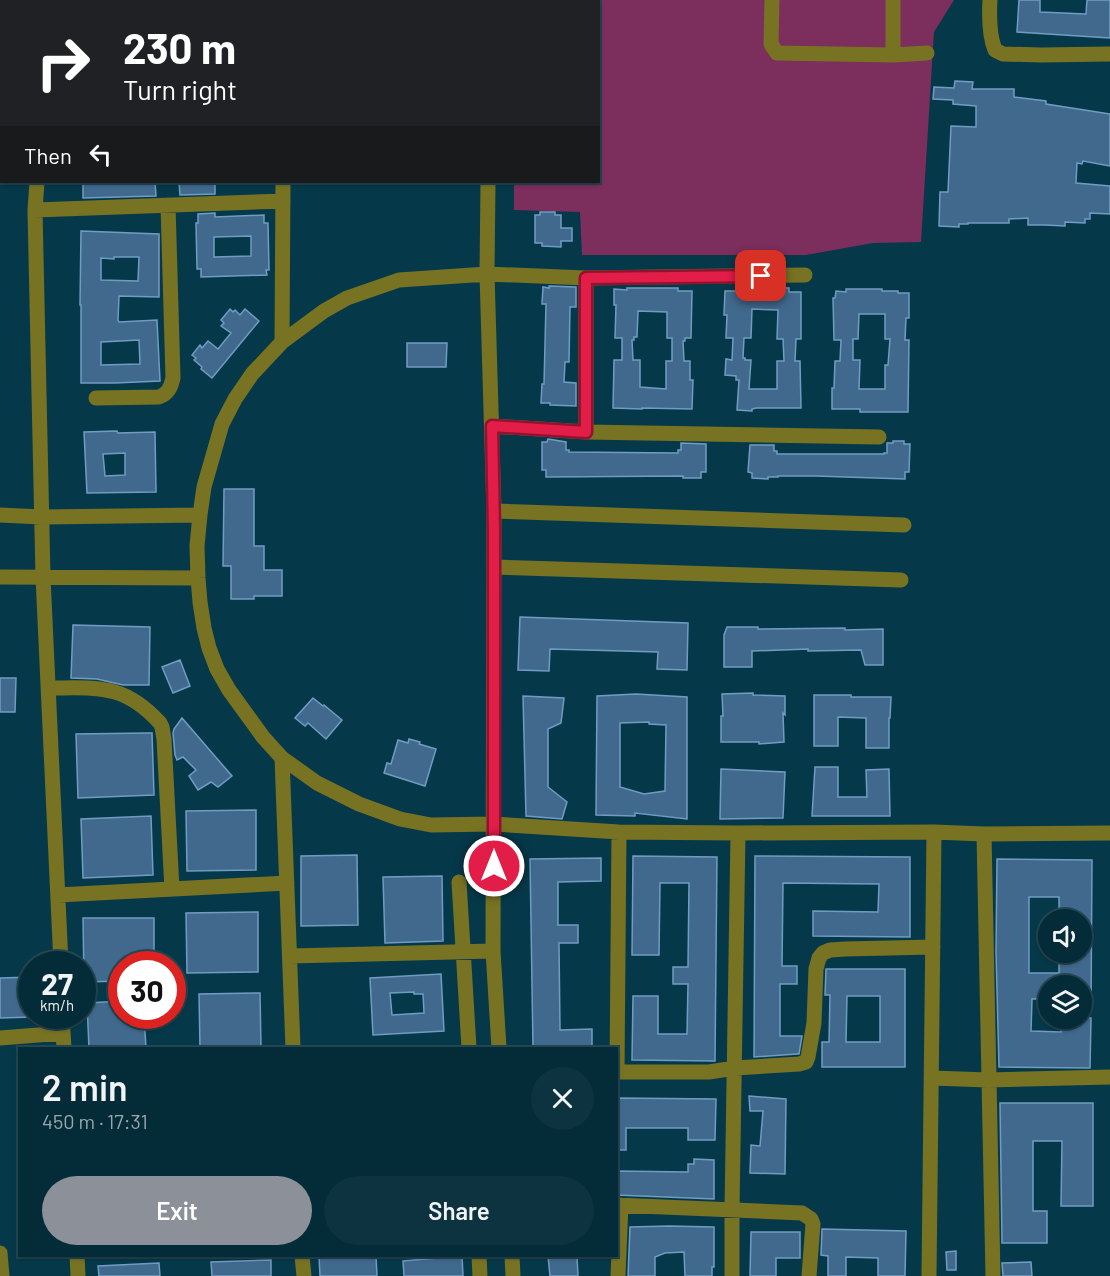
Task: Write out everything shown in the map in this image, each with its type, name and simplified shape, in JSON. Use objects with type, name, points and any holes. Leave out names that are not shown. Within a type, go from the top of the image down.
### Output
[{"type":"street","points":[[772,0],[771,44],[777,53],[893,55],[927,53]]},
{"type":"street","points":[[893,0],[893,55]]},
{"type":"street","points":[[990,0],[992,43],[995,50],[1003,54],[1110,54]]},
{"type":"street","points":[[37,183],[35,210],[42,517],[60,951]]},
{"type":"street","points":[[282,342],[283,183]]},
{"type":"street","points":[[488,183],[487,274],[494,511],[493,951],[499,1047]]},
{"type":"street","points":[[35,210],[283,201]]},
{"type":"street","points":[[96,398],[159,397],[165,394],[171,386],[173,378],[168,204]]},
{"type":"street","points":[[805,275],[586,278],[487,274],[399,280],[347,298],[324,311],[282,342],[252,374],[222,424],[207,476],[197,546],[200,602],[209,648],[229,690],[263,737],[282,758],[317,783],[359,804],[400,819],[431,825],[494,824],[619,832],[738,834],[1110,833]]},
{"type":"street","points":[[586,278],[586,432]]},
{"type":"street","points":[[492,426],[586,432],[879,437]]},
{"type":"street","points":[[494,511],[904,525]]},
{"type":"street","points":[[0,515],[42,517],[200,515]]},
{"type":"street","points":[[494,567],[901,580]]},
{"type":"street","points":[[0,577],[198,578]]},
{"type":"street","points":[[49,688],[108,689],[131,698],[160,723],[164,734],[172,888]]},
{"type":"street","points":[[282,758],[293,1047]]},
{"type":"street","points":[[617,1047],[619,832]]},
{"type":"street","points":[[929,1276],[934,832]]},
{"type":"street","points":[[732,1276],[738,834]]},
{"type":"street","points":[[984,834],[993,1276]]},
{"type":"street","points":[[459,882],[469,1047]]},
{"type":"street","points":[[58,895],[287,883]]},
{"type":"street","points":[[618,1072],[709,1072],[806,1062],[814,1023],[816,969],[823,953],[845,949],[933,947]]},
{"type":"street","points":[[290,956],[493,951]]},
{"type":"street","points":[[0,1038],[64,1041]]},
{"type":"street","points":[[932,1078],[988,1080],[1110,1077]]},
{"type":"street","points":[[618,1276],[619,1205],[802,1214],[811,1219],[813,1224],[809,1276]]},
{"type":"street","points":[[0,1253],[2,1276]]},
{"type":"street","points":[[77,1257],[78,1276]]},
{"type":"street","points":[[302,1257],[304,1276]]},
{"type":"street","points":[[479,1257],[480,1276]]},
{"type":"street","points":[[512,1257],[513,1276]]},
{"type":"shaded area","points":[[600,0],[954,0],[934,32],[921,242],[873,243],[806,255],[582,255],[580,212],[514,210],[514,183],[600,183]]},
{"type":"building","points":[[1019,0],[1040,0],[1040,12],[1086,14],[1087,0],[1110,0],[1110,38],[1017,32]]},
{"type":"building","points":[[955,81],[973,82],[972,89],[1014,89],[1014,97],[1110,114],[1110,166],[1083,161],[1082,164],[1077,163],[1076,183],[1110,186],[1110,214],[1090,213],[1090,219],[1085,219],[1085,223],[1065,222],[1065,226],[1028,225],[1028,218],[1009,219],[1009,223],[968,223],[959,224],[959,227],[939,226],[940,192],[948,192],[951,126],[976,127],[976,106],[953,104],[953,100],[933,99],[934,87],[954,88]]},
{"type":"building","points":[[83,183],[155,183],[156,196],[83,198]]},
{"type":"building","points":[[179,183],[215,183],[215,194],[180,195]]},
{"type":"building","points":[[540,212],[555,212],[555,215],[561,215],[561,228],[572,228],[572,241],[561,241],[561,247],[542,246],[542,243],[535,243],[535,215],[540,215]]},
{"type":"building","points":[[215,213],[215,217],[264,215],[264,223],[268,223],[269,270],[266,270],[267,275],[201,277],[201,269],[197,269],[196,223],[198,223],[198,214]],"holes":[[[251,236],[251,256],[214,257],[214,237]]]},
{"type":"building","points":[[81,231],[159,234],[159,297],[119,296],[118,320],[119,322],[157,320],[160,381],[81,383]],"holes":[[[114,257],[139,257],[138,281],[101,280],[101,258],[114,259]],[[139,340],[140,364],[101,365],[101,342]]]},
{"type":"building","points":[[549,286],[576,287],[576,307],[570,307],[569,362],[565,362],[564,382],[576,383],[576,406],[541,403],[542,384],[544,384],[546,304],[542,304],[543,287],[549,288]]},
{"type":"building","points":[[754,287],[789,288],[789,292],[801,292],[801,339],[796,339],[795,361],[800,361],[801,408],[737,410],[739,380],[736,380],[736,376],[725,375],[726,359],[732,360],[733,338],[726,338],[725,291],[753,289]],"holes":[[[752,309],[778,310],[777,339],[783,339],[784,361],[777,361],[777,389],[749,389],[751,360],[743,358],[744,338],[751,338]]]},
{"type":"building","points":[[627,288],[678,288],[678,291],[692,291],[691,338],[685,338],[683,341],[684,361],[690,361],[690,380],[693,380],[692,409],[613,408],[614,360],[622,360],[622,338],[615,338],[614,289],[627,290]],"holes":[[[638,311],[667,312],[667,338],[672,338],[672,361],[666,361],[666,389],[640,387],[640,360],[633,360],[632,340],[637,337]]]},
{"type":"building","points":[[846,289],[882,289],[882,291],[909,293],[909,318],[906,318],[905,340],[909,340],[908,412],[860,412],[860,409],[832,409],[835,361],[840,361],[841,340],[834,340],[833,298],[835,298],[836,291],[846,292]],"holes":[[[859,314],[885,314],[885,339],[890,339],[888,365],[885,365],[885,389],[859,389],[860,360],[853,360],[853,339],[858,339]]]},
{"type":"building","points":[[230,309],[240,315],[245,309],[259,321],[212,378],[201,369],[202,367],[192,355],[200,345],[202,348],[208,341],[218,349],[231,333],[221,326],[224,323],[221,320]]},
{"type":"building","points":[[407,343],[447,343],[446,367],[407,367]]},
{"type":"building","points":[[84,432],[155,432],[156,492],[87,493]],"holes":[[[125,453],[125,475],[105,476],[103,454]]]},
{"type":"building","points":[[548,439],[566,442],[566,450],[569,452],[678,453],[678,450],[681,450],[681,443],[706,444],[706,472],[701,472],[701,478],[683,478],[683,476],[546,477],[546,470],[542,470],[542,442],[547,442]]},
{"type":"building","points":[[893,441],[904,441],[904,444],[910,444],[909,472],[905,472],[905,479],[778,476],[768,477],[768,479],[752,478],[752,473],[748,472],[750,445],[774,445],[774,451],[777,451],[777,454],[884,454],[887,453],[887,443],[893,443]]},
{"type":"building","points":[[224,489],[254,489],[254,546],[264,546],[264,570],[282,570],[282,596],[231,599],[231,566],[223,566]]},
{"type":"building","points":[[520,617],[688,623],[687,670],[657,669],[658,652],[550,649],[549,671],[518,670]]},
{"type":"building","points":[[73,625],[150,627],[149,685],[123,685],[97,679],[71,678]]},
{"type":"building","points":[[727,627],[883,629],[883,665],[865,665],[861,650],[808,651],[808,649],[752,651],[752,667],[724,667],[724,635]]},
{"type":"building","points":[[180,660],[190,686],[173,693],[162,667]]},
{"type":"building","points":[[0,678],[16,678],[15,712],[0,712]]},
{"type":"building","points":[[753,693],[753,695],[785,696],[784,742],[759,744],[759,742],[721,742],[722,694]]},
{"type":"building","points":[[636,694],[687,697],[687,819],[635,813],[635,816],[596,815],[597,696]],"holes":[[[649,722],[649,724],[666,725],[665,791],[644,794],[620,787],[620,723]]]},
{"type":"building","points":[[814,695],[891,697],[889,748],[866,748],[866,718],[838,717],[838,746],[814,746]]},
{"type":"building","points":[[523,696],[564,698],[561,723],[548,729],[548,787],[567,802],[562,819],[526,816]]},
{"type":"building","points":[[313,698],[342,720],[326,739],[308,723],[305,726],[295,718]]},
{"type":"building","points":[[182,718],[232,776],[218,787],[211,782],[198,790],[189,776],[196,770],[183,757],[177,760],[173,733]]},
{"type":"building","points":[[152,733],[154,795],[78,798],[76,734]]},
{"type":"building","points":[[409,739],[436,749],[425,786],[384,773],[387,763],[391,764],[398,740],[408,743]]},
{"type":"building","points":[[815,767],[838,767],[838,797],[867,797],[866,770],[889,769],[890,816],[812,816]]},
{"type":"building","points":[[721,769],[785,772],[783,818],[720,819]]},
{"type":"building","points":[[256,810],[256,870],[187,871],[186,811]]},
{"type":"building","points":[[151,816],[153,875],[83,878],[81,819]]},
{"type":"building","points":[[357,855],[358,925],[301,926],[301,856]]},
{"type":"building","points":[[633,856],[717,857],[715,1061],[632,1060],[633,996],[658,996],[658,1034],[687,1034],[688,984],[673,984],[673,967],[688,967],[689,883],[660,883],[659,955],[632,955]]},
{"type":"building","points":[[755,856],[910,857],[910,937],[813,936],[813,911],[878,912],[879,884],[783,883],[782,966],[797,966],[797,984],[780,984],[780,1036],[802,1036],[799,1054],[754,1057]]},
{"type":"building","points":[[601,858],[601,881],[558,882],[558,925],[578,925],[578,943],[559,943],[560,1030],[592,1029],[592,1047],[533,1047],[530,859]]},
{"type":"building","points":[[997,859],[1092,860],[1092,909],[1059,909],[1059,897],[1029,897],[1029,973],[1059,973],[1059,963],[1091,963],[1091,975],[1038,975],[1038,999],[1032,999],[1031,1031],[1061,1032],[1061,1029],[1091,1029],[1090,1068],[999,1067],[996,952]]},
{"type":"building","points":[[442,876],[443,941],[385,943],[383,877]]},
{"type":"building","points":[[258,912],[258,972],[187,973],[186,913]]},
{"type":"building","points":[[83,918],[154,918],[154,951],[108,951],[108,981],[96,982],[96,951],[84,951]]},
{"type":"building","points":[[826,969],[905,969],[905,1067],[822,1067],[822,1042],[829,1042],[830,995],[825,995]],"holes":[[[847,996],[880,996],[880,1042],[846,1042]]]},
{"type":"building","points":[[441,974],[444,1031],[373,1035],[370,978]],"holes":[[[414,992],[414,994],[423,994],[424,1013],[392,1015],[390,993]]]},
{"type":"building","points":[[18,977],[18,1017],[0,1018],[0,978]]},
{"type":"building","points":[[260,993],[261,1047],[200,1047],[199,994]]},
{"type":"building","points":[[96,1002],[108,1002],[108,1029],[145,1029],[146,1047],[89,1047],[88,1029],[96,1029]]},
{"type":"building","points":[[749,1096],[786,1099],[785,1174],[750,1173],[751,1145],[760,1146],[763,1111],[750,1111]]},
{"type":"building","points":[[618,1098],[716,1099],[715,1140],[688,1140],[688,1128],[626,1128],[626,1150],[618,1150]]},
{"type":"building","points":[[1000,1103],[1093,1103],[1093,1206],[1061,1206],[1062,1141],[1033,1141],[1033,1211],[1047,1211],[1047,1243],[1002,1243]]},
{"type":"building","points":[[694,1159],[714,1160],[714,1199],[618,1195],[618,1171],[688,1172],[688,1164],[694,1164]]},
{"type":"building","points":[[630,1227],[714,1227],[712,1276],[685,1276],[684,1252],[665,1253],[655,1257],[655,1276],[628,1276]]},
{"type":"building","points":[[822,1229],[906,1231],[905,1276],[878,1276],[878,1258],[846,1257],[846,1276],[828,1276],[828,1256],[821,1255]]},
{"type":"building","points":[[751,1232],[800,1232],[800,1258],[776,1258],[776,1276],[750,1276]]},
{"type":"building","points":[[956,1251],[956,1270],[947,1270],[946,1252]]},
{"type":"building","points":[[319,1257],[376,1257],[377,1276],[320,1276]]},
{"type":"building","points":[[462,1257],[463,1276],[404,1276],[403,1261]]},
{"type":"building","points":[[548,1257],[577,1257],[578,1276],[550,1276]]},
{"type":"building","points":[[271,1260],[271,1276],[212,1276],[211,1262]]},
{"type":"building","points":[[1031,1262],[1032,1276],[1003,1276],[1002,1263]]},
{"type":"building","points":[[159,1263],[160,1276],[99,1276],[98,1266]]},
{"type":"route","points":[[494,866],[492,426],[586,432],[586,278],[761,276]]}]
